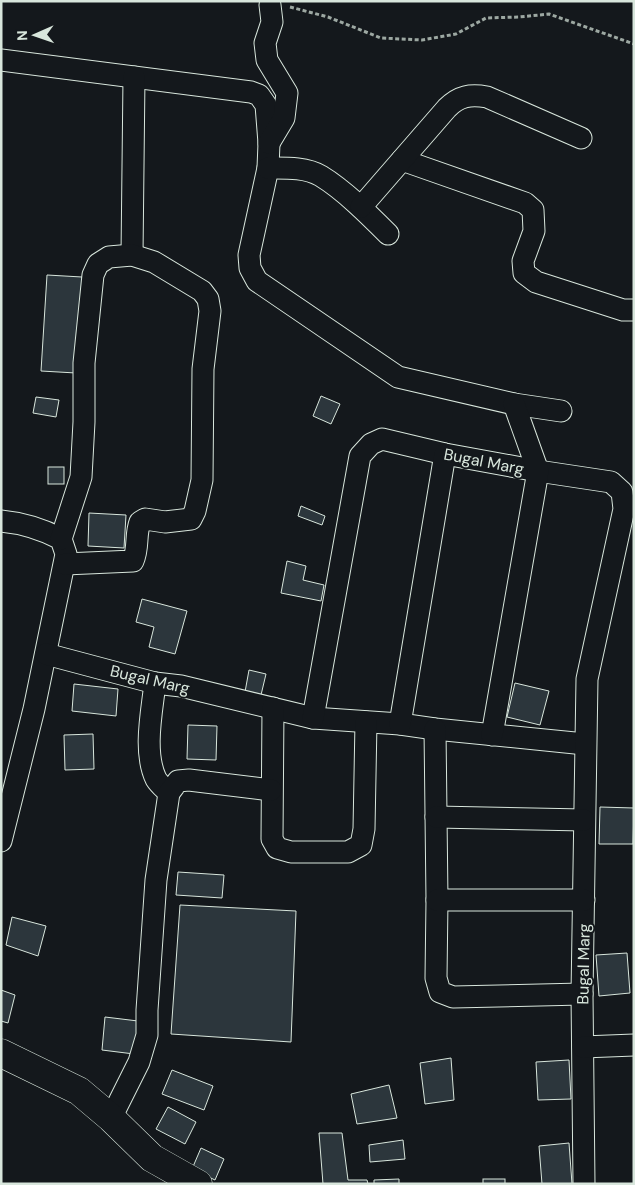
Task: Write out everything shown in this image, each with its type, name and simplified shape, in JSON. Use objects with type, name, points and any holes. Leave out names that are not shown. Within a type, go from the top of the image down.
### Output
[{"type":"main road","points":[[1,1053],[80,1091],[152,1158],[198,1184]]},
{"type":"street","points":[[269,143],[284,118],[287,93],[267,60],[265,43],[272,22],[270,5]]},
{"type":"street","points":[[1,60],[251,92],[259,95],[266,105],[269,143],[268,168],[249,255],[250,268],[257,281],[398,377],[514,404],[561,411]]},
{"type":"street","points":[[132,255],[134,77]]},
{"type":"street","points":[[361,208],[454,101],[463,96],[474,94],[487,96],[581,138]]},
{"type":"street","points":[[402,160],[525,203],[533,210],[534,230],[523,260],[524,273],[536,282],[622,310],[634,310]]},
{"type":"street","points":[[268,168],[294,168],[320,175],[361,208],[388,234]]},
{"type":"street","points":[[60,539],[81,477],[84,422],[84,364],[92,275],[98,264],[109,257],[132,255],[154,262],[202,291],[208,299],[210,311],[203,370],[202,480],[195,511],[191,519],[165,522],[145,519],[140,522],[137,529],[137,552],[133,561],[64,564]]},
{"type":"street","points":[[492,735],[538,471],[514,404]]},
{"type":"street","name":"Bugal Marg","points":[[313,718],[360,456],[371,444],[382,439],[444,454],[611,482],[622,492],[624,509],[587,679],[582,994],[584,1184]]},
{"type":"street","points":[[400,724],[444,454]]},
{"type":"street","points":[[1,522],[20,523],[52,534],[60,539],[66,554],[14,796],[1,841]]},
{"type":"street","name":"Bugal Marg","points":[[46,654],[155,683],[181,686],[313,718],[400,724],[435,730],[585,744]]},
{"type":"street","points":[[155,683],[149,731],[151,763],[156,780],[169,793]]},
{"type":"street","points":[[273,708],[272,839],[277,848],[291,852],[348,852],[361,845],[364,829],[366,722]]},
{"type":"street","points":[[435,730],[436,978],[440,992],[453,997],[582,994]]},
{"type":"street","points":[[111,1118],[139,1062],[147,1035],[156,880],[169,793],[178,781],[189,780],[271,790]]},
{"type":"street","points":[[436,817],[584,820]]},
{"type":"street","points":[[437,900],[584,900]]},
{"type":"street","points":[[583,1047],[634,1045]]},
{"type":"path","points":[[270,5],[286,6],[328,17],[382,38],[422,40],[456,34],[486,18],[519,18],[549,14],[634,44]]},
{"type":"building","points":[[47,275],[82,277],[76,373],[41,371]]},
{"type":"building","points":[[321,396],[340,404],[331,424],[313,416]]},
{"type":"building","points":[[36,397],[59,400],[56,417],[33,413]]},
{"type":"building","points":[[48,467],[64,467],[64,484],[48,484]]},
{"type":"building","points":[[301,506],[325,516],[322,525],[298,516]]},
{"type":"building","points":[[89,513],[126,515],[124,548],[88,546]]},
{"type":"building","points":[[287,561],[306,566],[303,580],[324,585],[321,601],[281,593]]},
{"type":"building","points":[[142,599],[187,611],[175,654],[149,647],[154,627],[136,622]]},
{"type":"building","points":[[249,670],[266,674],[261,695],[245,692]]},
{"type":"building","points":[[515,683],[549,691],[540,725],[507,717]]},
{"type":"building","points":[[74,684],[118,689],[116,716],[72,711]]},
{"type":"building","points":[[188,725],[217,726],[216,760],[187,759]]},
{"type":"building","points":[[93,734],[94,769],[65,770],[64,735]]},
{"type":"building","points":[[600,807],[634,808],[633,844],[599,844]]},
{"type":"building","points":[[178,872],[224,875],[222,898],[176,895]]},
{"type":"building","points":[[180,905],[296,911],[291,1042],[171,1034]]},
{"type":"building","points":[[12,917],[46,926],[38,956],[6,945]]},
{"type":"building","points":[[627,953],[630,993],[599,996],[596,955]]},
{"type":"building","points":[[1,990],[15,995],[8,1023],[1,1021]]},
{"type":"building","points":[[105,1017],[138,1021],[134,1054],[102,1050]]},
{"type":"building","points":[[451,1058],[454,1100],[425,1104],[420,1063]]},
{"type":"building","points":[[569,1060],[571,1099],[538,1100],[536,1062]]},
{"type":"building","points":[[172,1070],[213,1086],[204,1110],[162,1094]]},
{"type":"building","points":[[389,1085],[397,1118],[357,1124],[351,1094]]},
{"type":"building","points":[[168,1107],[196,1122],[185,1144],[156,1129]]},
{"type":"building","points":[[319,1133],[342,1133],[348,1180],[367,1180],[368,1184],[323,1184]]},
{"type":"building","points":[[403,1140],[405,1159],[370,1162],[369,1145]]},
{"type":"building","points":[[569,1143],[572,1184],[542,1184],[539,1146]]},
{"type":"building","points":[[201,1148],[224,1159],[215,1180],[192,1169]]},
{"type":"building","points":[[399,1179],[399,1184],[374,1184],[374,1180]]},
{"type":"building","points":[[483,1179],[505,1179],[505,1184],[483,1184]]}]
